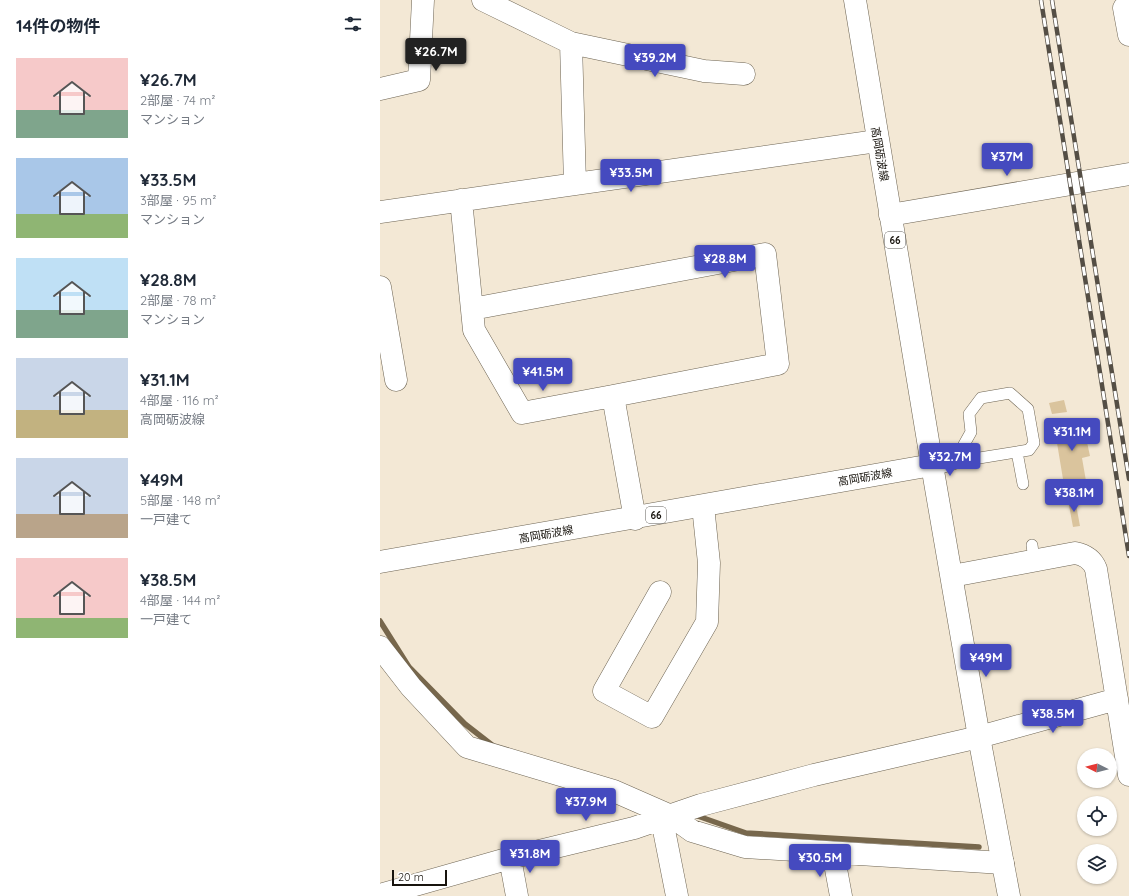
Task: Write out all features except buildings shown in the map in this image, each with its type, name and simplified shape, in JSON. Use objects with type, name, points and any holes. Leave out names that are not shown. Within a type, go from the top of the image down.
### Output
[{"type":"street","points":[[380,89],[419,80],[423,0]]},
{"type":"street","points":[[483,0],[571,43],[704,71],[744,74]]},
{"type":"street","name":"高岡砺波線","points":[[380,562],[932,465],[877,141],[856,7]]},
{"type":"street","points":[[1124,8],[1129,35]]},
{"type":"street","points":[[571,43],[575,184]]},
{"type":"street","points":[[380,212],[877,141]]},
{"type":"street","points":[[890,215],[1129,174]]},
{"type":"street","points":[[461,200],[472,310],[474,330],[522,413],[778,364],[765,254],[472,310]]},
{"type":"street","points":[[380,287],[383,330],[396,380]]},
{"type":"street","points":[[613,396],[635,518]]},
{"type":"street","points":[[956,457],[932,465],[979,737],[1009,896]]},
{"type":"street","points":[[660,592],[604,691],[652,717],[707,622],[709,563],[703,506]]},
{"type":"street","points":[[952,576],[1033,553],[1074,553],[1083,555],[1093,561],[1096,569],[1129,775]]},
{"type":"street","points":[[380,647],[411,687],[467,747],[614,791],[692,831],[745,847],[1002,863]]},
{"type":"street","points":[[380,896],[510,858],[667,818],[701,805],[814,775],[979,737],[1117,699]]},
{"type":"street","points":[[667,818],[677,896]]},
{"type":"street","points":[[833,853],[841,896]]},
{"type":"street","points":[[510,858],[517,896]]},
{"type":"lane","points":[[1010,393],[1028,409],[1034,443],[1029,450],[967,460],[956,457],[971,432],[969,414],[981,398],[1010,393]]},
{"type":"lane","points":[[1017,452],[1023,484]]},
{"type":"waterway","points":[[380,621],[409,667],[465,724],[492,745]]},
{"type":"waterway","points":[[692,814],[746,833],[979,847]]},
{"type":"railway","points":[[1041,0],[1129,556]]},
{"type":"railway","points":[[1052,0],[1129,479]]}]
